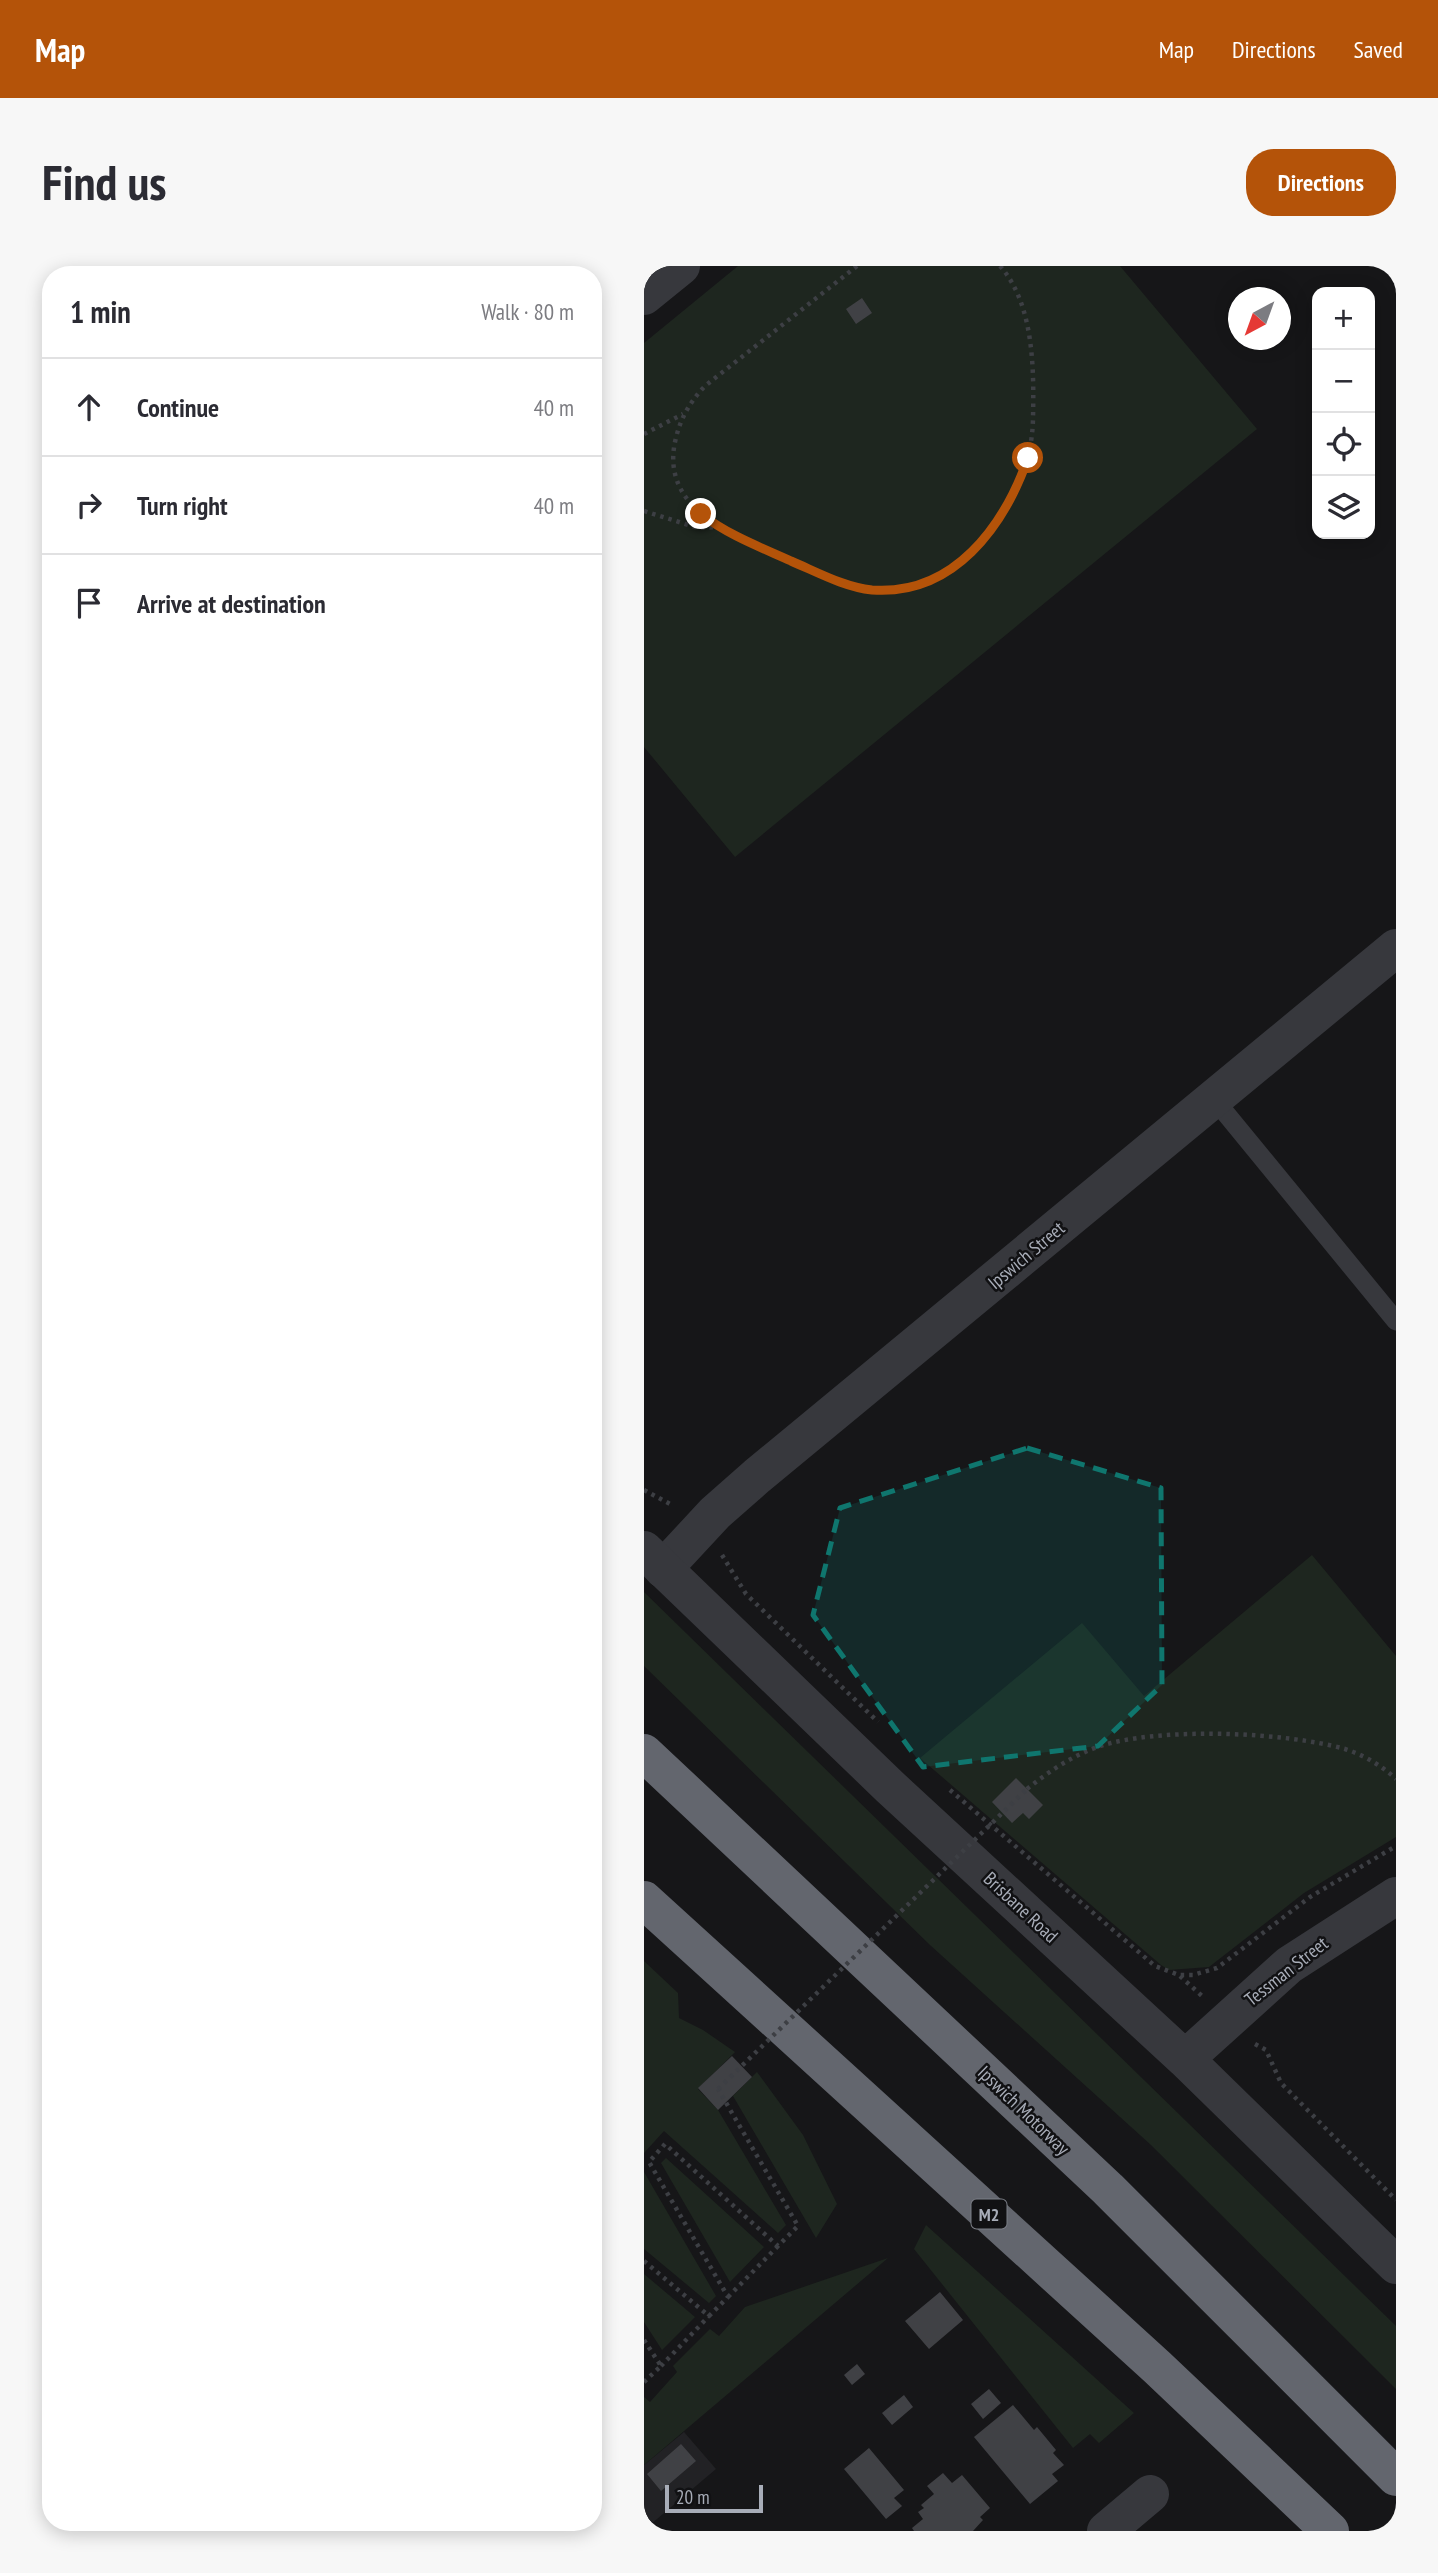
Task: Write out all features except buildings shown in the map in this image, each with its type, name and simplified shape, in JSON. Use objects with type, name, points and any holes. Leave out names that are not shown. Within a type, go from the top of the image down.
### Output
[{"type":"highway","name":"Ipswich Motorway","points":[[644,1753],[1108,2189],[1396,2477]]},
{"type":"highway","name":"M2","points":[[644,1900],[1157,2367],[1330,2531]]},
{"type":"street","points":[[644,296],[681,266]]},
{"type":"street","name":"Ipswich Street","points":[[654,1560],[715,1513],[1396,948]]},
{"type":"street","name":"Brisbane Road","points":[[654,1560],[890,1787],[1185,2059],[1396,2265]]},
{"type":"street","name":"Tessman Street","points":[[1185,2059],[1289,1965],[1396,1896]]},
{"type":"street","points":[[1105,2531],[1150,2494]]},
{"type":"lane","points":[[1214,1099],[1396,1321]]},
{"type":"path","points":[[857,266],[705,386],[691,401],[684,414],[673,452],[675,477],[687,502],[717,527],[847,584],[870,590],[893,590],[919,584],[954,567],[977,547],[1014,496],[1028,458],[1033,428],[1034,380],[1024,313],[1012,280],[1000,266]]},
{"type":"path","points":[[644,434],[684,414]]},
{"type":"path","points":[[644,510],[698,528],[717,527]]},
{"type":"path","points":[[644,1490],[672,1505]]},
{"type":"path","points":[[720,1553],[735,1571],[746,1594],[887,1732]]},
{"type":"path","points":[[644,2382],[798,2226],[718,2090],[1027,1789],[1069,1759],[1108,1743],[1140,1737],[1180,1735],[1273,1738],[1325,1745],[1369,1759],[1396,1779]]},
{"type":"path","points":[[945,1785],[1155,1966],[1179,1975],[1193,1975],[1217,1968],[1310,1898],[1396,1846]]},
{"type":"path","points":[[1254,2044],[1266,2050],[1271,2067],[1294,2097],[1396,2200]]},
{"type":"path","points":[[728,2297],[649,2162],[665,2144],[778,2246]]},
{"type":"path","points":[[644,2262],[709,2316]]},
{"type":"path","points":[[644,2340],[661,2366]]},
{"type":"highlighted area","points":[[1027,1448],[1161,1488],[1162,1685],[1098,1746],[923,1767],[813,1615],[840,1508]]},
{"type":"shaded area","points":[[738,266],[1120,266],[1257,429],[735,857],[644,747],[644,343]]},
{"type":"shaded area","points":[[1312,1555],[1396,1656],[1396,1837],[1304,1893],[1209,1967],[1169,1970],[1161,1965],[920,1758],[1082,1623],[1144,1696]]},
{"type":"shaded area","points":[[644,1592],[1396,2326],[1396,2389],[1151,2145],[930,1945],[644,1666]]},
{"type":"shaded area","points":[[644,1961],[678,1993],[679,2018],[703,2030],[735,2052],[698,2089],[718,2110],[786,2225],[778,2233],[664,2131],[644,2153]]},
{"type":"shaded area","points":[[757,2072],[803,2135],[837,2204],[816,2238],[733,2096]]},
{"type":"shaded area","points":[[666,2158],[764,2247],[730,2282],[661,2163]]},
{"type":"shaded area","points":[[644,2172],[716,2296],[709,2303],[644,2249]]},
{"type":"shaded area","points":[[926,2225],[1134,2413],[1099,2443],[1090,2434],[1073,2448],[914,2249]]},
{"type":"shaded area","points":[[888,2258],[644,2465],[644,2397],[650,2402],[677,2372],[673,2366],[710,2329],[719,2336],[745,2307]]},
{"type":"shaded area","points":[[644,2274],[695,2317],[662,2350],[644,2322]]},
{"type":"shaded area","points":[[684,2432],[716,2469],[644,2530],[644,2465]]},
{"type":"route","points":[[701,514],[717,527],[847,584],[870,590],[893,590],[919,584],[954,567],[977,547],[996,525],[1014,496],[1028,458]]}]
